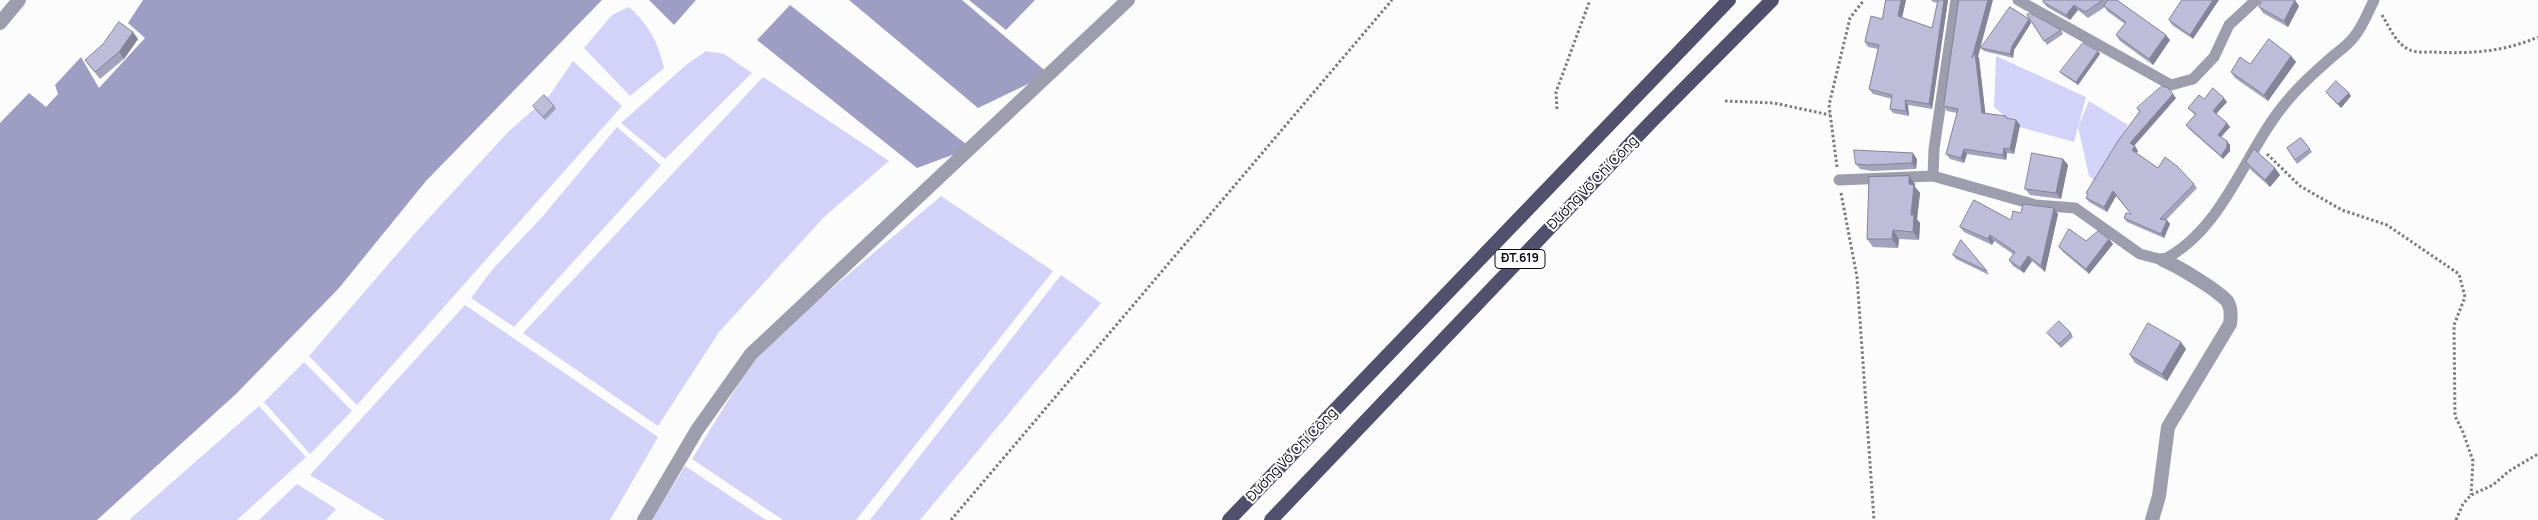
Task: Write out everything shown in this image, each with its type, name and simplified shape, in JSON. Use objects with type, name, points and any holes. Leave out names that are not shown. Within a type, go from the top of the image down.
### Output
[{"type":"main road","name":"Đường Võ Chí Công","points":[[1228,520],[1729,0]]},
{"type":"main road","name":"Đường Võ Chí Công","points":[[1271,520],[1644,129],[1772,0]]},
{"type":"street","points":[[0,23],[19,0]]},
{"type":"street","points":[[644,520],[697,430],[751,354],[1128,0]]},
{"type":"street","points":[[2152,520],[2159,496],[2168,427],[2230,324],[2231,312],[2227,302],[2179,267],[2163,260]]},
{"type":"lane","points":[[1934,176],[1934,149],[1956,0]]},
{"type":"lane","points":[[2018,0],[2171,86],[2194,79],[2214,57],[2229,25],[2256,0]]},
{"type":"lane","points":[[1839,180],[1934,176],[2036,205],[2075,208],[2140,254],[2163,260],[2175,254],[2205,225],[2226,196],[2256,144],[2288,100],[2316,71],[2354,38],[2376,5]]},
{"type":"path","points":[[951,520],[1392,0]]},
{"type":"path","points":[[1557,108],[1556,92],[1590,0]]},
{"type":"path","points":[[1864,0],[1850,18],[1829,105],[1839,180],[1857,277],[1874,520]]},
{"type":"path","points":[[2376,5],[2398,43],[2411,51],[2454,53],[2492,51],[2520,45],[2538,37]]},
{"type":"path","points":[[1725,102],[1774,103],[1830,115]]},
{"type":"path","points":[[2256,144],[2300,186],[2342,210],[2387,224],[2459,274],[2465,297],[2454,325],[2455,416],[2473,461],[2471,495]]},
{"type":"path","points":[[2456,520],[2463,504],[2471,495],[2493,485],[2509,471],[2538,454]]},
{"type":"shaded area","points":[[143,0],[602,0],[426,181],[339,288],[236,394],[97,520],[0,520],[0,123],[29,93],[46,107],[58,94],[55,85],[81,57],[99,88],[145,38],[128,23]]},
{"type":"shaded area","points":[[649,0],[696,0],[674,25]]},
{"type":"shaded area","points":[[849,0],[962,0],[1049,74],[978,108]]},
{"type":"shaded area","points":[[969,0],[1035,0],[1006,30]]},
{"type":"shaded area","points":[[790,5],[971,148],[917,168],[757,40]]},
{"type":"shaded area","points":[[629,7],[652,34],[664,68],[630,96],[584,48],[612,15]]},
{"type":"shaded area","points":[[706,51],[724,54],[752,73],[665,159],[621,123],[686,65]]},
{"type":"shaded area","points":[[1996,56],[2086,97],[2074,142],[2016,126],[1994,107]]},
{"type":"shaded area","points":[[573,61],[622,106],[357,405],[309,356],[417,231],[508,132],[549,96]]},
{"type":"shaded area","points":[[763,77],[889,161],[824,217],[719,332],[658,426],[523,333]]},
{"type":"shaded area","points":[[2089,101],[2128,125],[2099,184],[2089,176],[2078,127]]},
{"type":"shaded area","points":[[617,127],[661,165],[514,327],[471,298],[492,270],[543,216]]},
{"type":"shaded area","points":[[941,196],[1053,271],[856,520],[783,520],[692,459],[760,349]]},
{"type":"shaded area","points":[[1061,275],[1101,303],[920,520],[870,520]]},
{"type":"shaded area","points":[[465,305],[658,437],[610,520],[385,520],[310,475]]},
{"type":"shaded area","points":[[304,362],[352,411],[310,454],[264,402]]},
{"type":"shaded area","points":[[259,406],[306,457],[237,520],[129,520]]},
{"type":"shaded area","points":[[685,466],[766,520],[652,520]]},
{"type":"shaded area","points":[[297,484],[336,509],[326,520],[259,520]]},
{"type":"building","points":[[1886,0],[1901,0],[1898,16],[1932,28],[1938,0],[1944,0],[1929,104],[1905,100],[1906,111],[1890,109],[1892,95],[1869,89],[1879,45],[1865,42],[1866,36],[1871,16],[1882,19]]},
{"type":"building","points":[[1959,0],[1988,0],[1972,58],[1975,53],[1982,113],[2006,116],[2006,118],[2016,120],[2010,149],[2004,148],[2003,155],[1964,149],[1961,158],[1946,154],[1958,109],[1944,106]]},
{"type":"building","points":[[2044,0],[2103,0],[2085,12],[2074,5],[2066,15],[2043,2]]},
{"type":"building","points":[[2108,0],[2117,0],[2166,35],[2149,59],[2116,35],[2126,22],[2104,6]]},
{"type":"building","points":[[2182,0],[2213,0],[2190,35],[2169,20]]},
{"type":"building","points":[[2263,0],[2295,0],[2284,21],[2259,7]]},
{"type":"building","points":[[2010,7],[2029,19],[2012,46],[2010,54],[1981,48]]},
{"type":"building","points":[[2030,13],[2061,30],[2044,41],[2027,15]]},
{"type":"building","points":[[119,22],[133,32],[119,52],[95,72],[85,60],[103,44]]},
{"type":"building","points":[[2269,39],[2291,56],[2264,95],[2231,72],[2240,57],[2250,64]]},
{"type":"building","points":[[2083,43],[2098,51],[2076,82],[2060,72]]},
{"type":"building","points":[[2336,81],[2349,93],[2338,104],[2326,92]]},
{"type":"building","points":[[2162,86],[2168,88],[2173,94],[2130,143],[2135,146],[2132,150],[2158,168],[2165,157],[2177,166],[2194,184],[2160,219],[2167,220],[2161,234],[2124,218],[2126,213],[2131,214],[2113,191],[2104,207],[2086,198],[2088,194],[2086,193],[2118,141],[2140,111],[2137,108]]},
{"type":"building","points":[[2213,88],[2224,98],[2213,111],[2227,123],[2218,135],[2227,141],[2227,147],[2221,156],[2186,125],[2196,114],[2188,108],[2199,95],[2204,99]]},
{"type":"building","points":[[544,95],[554,106],[543,117],[533,106]]},
{"type":"building","points":[[2301,138],[2310,149],[2295,160],[2287,148]]},
{"type":"building","points":[[2254,149],[2275,168],[2265,180],[2246,162]]},
{"type":"building","points":[[1854,150],[1913,153],[1912,163],[1856,164]]},
{"type":"building","points":[[2032,153],[2063,159],[2056,193],[2025,189]]},
{"type":"building","points":[[1909,176],[1909,184],[1914,185],[1911,215],[1914,215],[1913,232],[1893,230],[1892,239],[1867,239],[1869,177]]},
{"type":"building","points":[[1974,200],[2011,220],[2013,211],[2021,213],[2023,204],[2054,208],[2041,266],[2028,256],[2020,268],[2009,260],[2015,252],[1990,235],[1988,239],[1960,227]]},
{"type":"building","points":[[2069,229],[2086,241],[2098,231],[2109,239],[2086,269],[2059,247]]},
{"type":"building","points":[[1961,240],[1987,271],[1953,255]]},
{"type":"building","points":[[2059,321],[2071,333],[2059,344],[2047,333]]},
{"type":"building","points":[[2148,323],[2181,342],[2162,374],[2130,355]]}]
